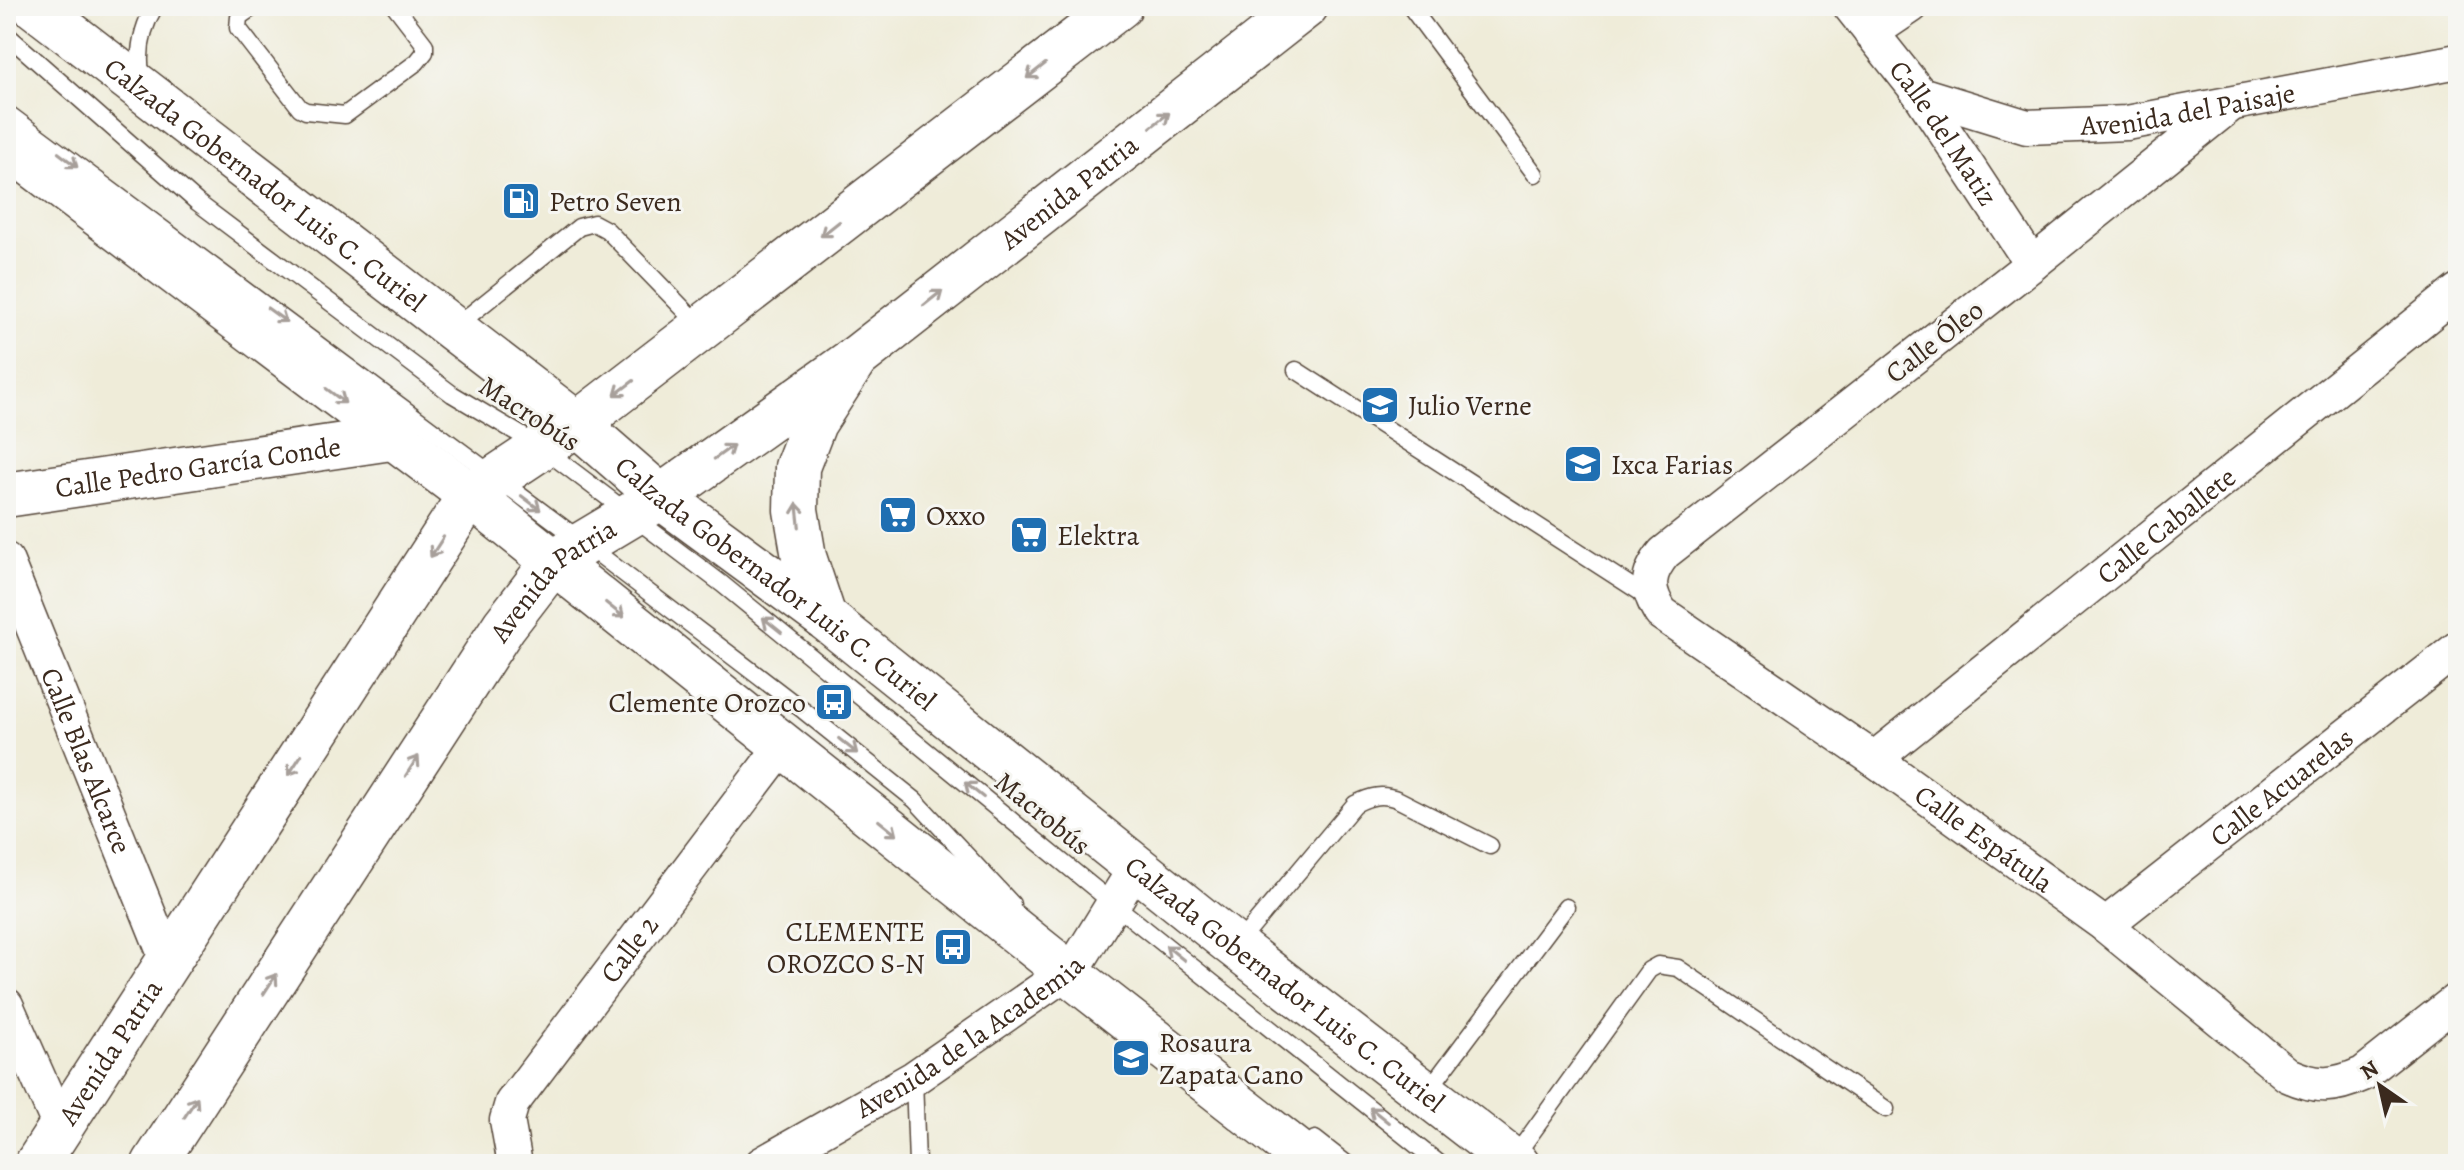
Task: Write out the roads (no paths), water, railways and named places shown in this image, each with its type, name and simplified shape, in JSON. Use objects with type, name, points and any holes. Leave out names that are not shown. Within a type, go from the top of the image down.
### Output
[{"type":"main road","name":"Calzada Gobernador Luis C. Curiel","points":[[34,6],[453,328],[559,435],[646,506],[824,617],[1236,946],[1515,1162]]},
{"type":"main road","name":"Avenida Patria","points":[[154,1164],[504,626],[569,552],[646,506],[856,358],[1306,6]]},
{"type":"main road","name":"Avenida Patria","points":[[37,1164],[483,486],[559,435],[702,328],[1094,14]]},
{"type":"main road","points":[[6,145],[391,438],[483,486],[569,552],[783,745],[1077,962],[1306,1145]]},
{"type":"main road","points":[[824,617],[804,557],[796,510],[797,467],[814,423],[856,358]]},
{"type":"main road","name":"Calle Pedro García Conde","points":[[6,495],[391,438]]},
{"type":"street","name":"Calle del Matiz","points":[[1850,6],[1920,94],[2032,264]]},
{"type":"street","points":[[1871,33],[1911,6]]},
{"type":"street","name":"Avenida del Paisaje","points":[[1920,94],[2027,127],[2127,123],[2458,61]]},
{"type":"street","name":"Calle Óleo","points":[[1651,592],[1652,567],[1664,553],[2230,105]]},
{"type":"street","name":"Calle Caballete","points":[[1874,759],[2458,291]]},
{"type":"street","name":"Calle Blas Alcarce","points":[[6,560],[168,962]]},
{"type":"street","name":"Calle Espátula","points":[[1651,592],[1661,613],[1874,759],[2105,925],[2288,1075],[2306,1083],[2325,1085],[2345,1082],[2363,1074],[2458,999]]},
{"type":"street","name":"Calle Acuarelas","points":[[2105,925],[2458,648]]},
{"type":"street","name":"Calle 2","points":[[515,1164],[507,1120],[512,1103],[783,745]]},
{"type":"street","name":"Avenida de la Academia","points":[[762,1164],[914,1078],[1077,962],[1136,867]]},
{"type":"street","points":[[6,1005],[61,1129]]},
{"type":"lane","points":[[144,88],[139,63],[141,40],[155,6]]},
{"type":"lane","points":[[255,6],[239,17],[238,28],[293,101],[306,111],[345,115],[417,62],[425,52],[425,45],[395,6]]},
{"type":"lane","points":[[1410,6],[1535,174]]},
{"type":"lane","name":"Macrobús","points":[[6,34],[197,202],[452,394],[559,435]]},
{"type":"lane","points":[[6,112],[483,486]]},
{"type":"lane","points":[[453,328],[579,227],[594,223],[607,230],[702,328]]},
{"type":"lane","points":[[1296,370],[1651,592]]},
{"type":"lane","name":"Macrobús","points":[[646,506],[722,584],[1115,905],[1440,1164]]},
{"type":"lane","points":[[569,552],[804,711],[915,800],[1025,914]]},
{"type":"lane","points":[[1236,946],[1355,804],[1365,799],[1387,795],[1490,846]]},
{"type":"lane","points":[[1426,1093],[1566,907]]},
{"type":"lane","points":[[1515,1162],[1649,970],[1658,965],[1678,968],[1886,1109]]},
{"type":"lane","points":[[914,1078],[917,1164]]},
{"type":"lane","points":[[1306,1145],[1347,1164]]},
{"type":"place","name":"Petro Seven","points":[[521,201]]},
{"type":"place","name":"Julio Verne","points":[[1380,405]]},
{"type":"place","name":"Ixca Farias","points":[[1583,464]]},
{"type":"place","name":"Oxxo","points":[[898,515]]},
{"type":"place","name":"Elektra","points":[[1029,535]]},
{"type":"place","name":"Clemente Orozco","points":[[834,702]]},
{"type":"place","name":"CLEMENTE OROZCO S-N","points":[[953,947]]},
{"type":"place","name":"Rosaura Zapata Cano","points":[[1131,1058]]}]
